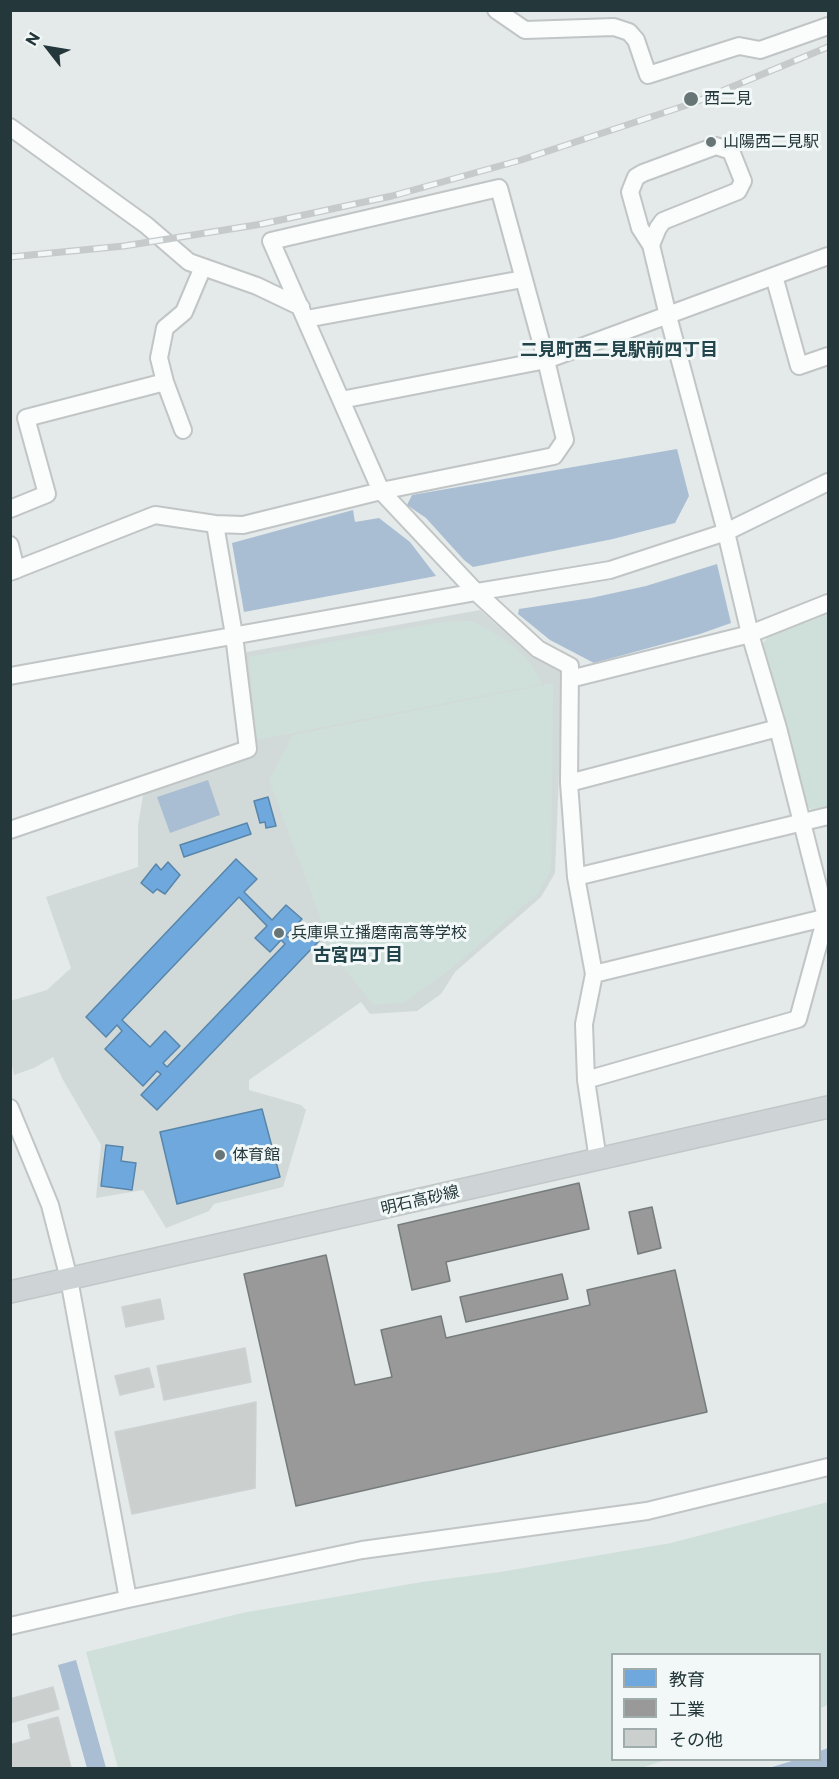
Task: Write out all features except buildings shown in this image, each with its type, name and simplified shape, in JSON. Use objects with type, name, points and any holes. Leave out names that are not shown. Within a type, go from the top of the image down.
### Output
[{"type":"main road","name":"明石高砂線","points":[[10,1292],[828,1107]]},
{"type":"street","points":[[496,10],[525,30],[614,27],[629,32],[636,40],[648,75],[740,46],[760,50],[828,26]]},
{"type":"street","points":[[10,127],[147,225],[189,262],[256,286],[303,313],[523,279]]},
{"type":"street","points":[[585,1080],[798,1018],[827,917],[801,824],[778,728],[750,634],[726,532],[651,245],[640,228],[630,192],[636,177],[643,173],[716,146],[731,151],[743,181],[738,191],[663,221],[651,245]]},
{"type":"street","points":[[10,545],[14,571],[155,515],[215,524],[243,525],[381,491],[554,456],[565,440],[546,360],[499,188],[271,242],[381,491],[476,592],[538,650],[570,666],[569,783],[576,877],[594,974],[584,1024],[585,1080],[598,1160]]},
{"type":"street","points":[[341,400],[546,360],[828,256]]},
{"type":"street","points":[[183,430],[165,382],[159,358],[165,328],[184,312],[203,267]]},
{"type":"street","points":[[774,276],[799,366],[828,356]]},
{"type":"street","points":[[10,509],[47,494],[26,418],[165,382]]},
{"type":"street","points":[[10,676],[610,570],[726,532],[828,482]]},
{"type":"street","points":[[10,830],[248,749],[234,635],[215,524]]},
{"type":"street","points":[[570,679],[750,634],[828,603]]},
{"type":"street","points":[[569,783],[778,728]]},
{"type":"street","points":[[576,877],[828,816]]},
{"type":"street","points":[[594,974],[827,917]]},
{"type":"street","points":[[10,1108],[50,1205],[69,1279],[128,1599]]},
{"type":"street","points":[[10,1626],[362,1550],[648,1510],[828,1467]]},
{"type":"shaded area","name":"兵庫県立播磨南高等学校","points":[[480,610],[529,653],[563,671],[555,873],[541,897],[455,972],[441,994],[417,1011],[370,1014],[361,1002],[249,1080],[249,1090],[301,1105],[306,1110],[283,1187],[214,1204],[209,1211],[166,1228],[143,1190],[96,1198],[101,1145],[62,1078],[53,1057],[34,1068],[14,1075],[11,1060],[10,1001],[47,990],[71,968],[46,897],[138,867],[138,825],[144,790],[254,752],[241,653]]},
{"type":"shaded area","points":[[828,611],[828,807],[813,811],[807,806],[761,646],[769,635]]},
{"type":"shaded area","points":[[472,621],[504,639],[521,653],[542,684],[257,740],[249,657],[443,622]]},
{"type":"shaded area","points":[[553,683],[551,869],[538,893],[453,967],[405,1002],[374,1005],[336,959],[269,780],[293,735]]},
{"type":"shaded area","points":[[828,1502],[828,1705],[821,1708],[821,1653],[611,1653],[611,1761],[663,1761],[641,1768],[118,1768],[86,1652],[242,1613],[671,1543]]},
{"type":"water","points":[[677,449],[689,496],[675,523],[613,539],[473,567],[426,518],[407,505],[412,495]]},
{"type":"water","points":[[353,510],[355,522],[379,518],[410,542],[436,576],[244,612],[232,543]]},
{"type":"water","points":[[717,564],[731,623],[700,634],[594,663],[550,640],[518,614],[519,609],[591,598],[646,586]]},
{"type":"water","points":[[208,780],[220,815],[170,833],[157,797]]},
{"type":"water","points":[[76,1660],[106,1768],[87,1768],[58,1665]]},
{"type":"water","points":[[828,1748],[828,1768],[769,1768],[792,1761],[821,1761],[821,1751]]},
{"type":"railway","points":[[10,257],[124,246],[262,224],[392,196],[521,160],[693,103],[828,47]]},
{"type":"place","name":"西二見","points":[[691,99]]},
{"type":"place","name":"山陽西二見駅","points":[[711,142]]},
{"type":"place","name":"兵庫県立播磨南高等学校","points":[[279,933]]},
{"type":"place","name":"体育館","points":[[220,1155]]},
{"type":"district","name":"二見町西二見駅前四丁目","points":[[619,350]]},
{"type":"district","name":"古宮四丁目","points":[[358,955]]}]
